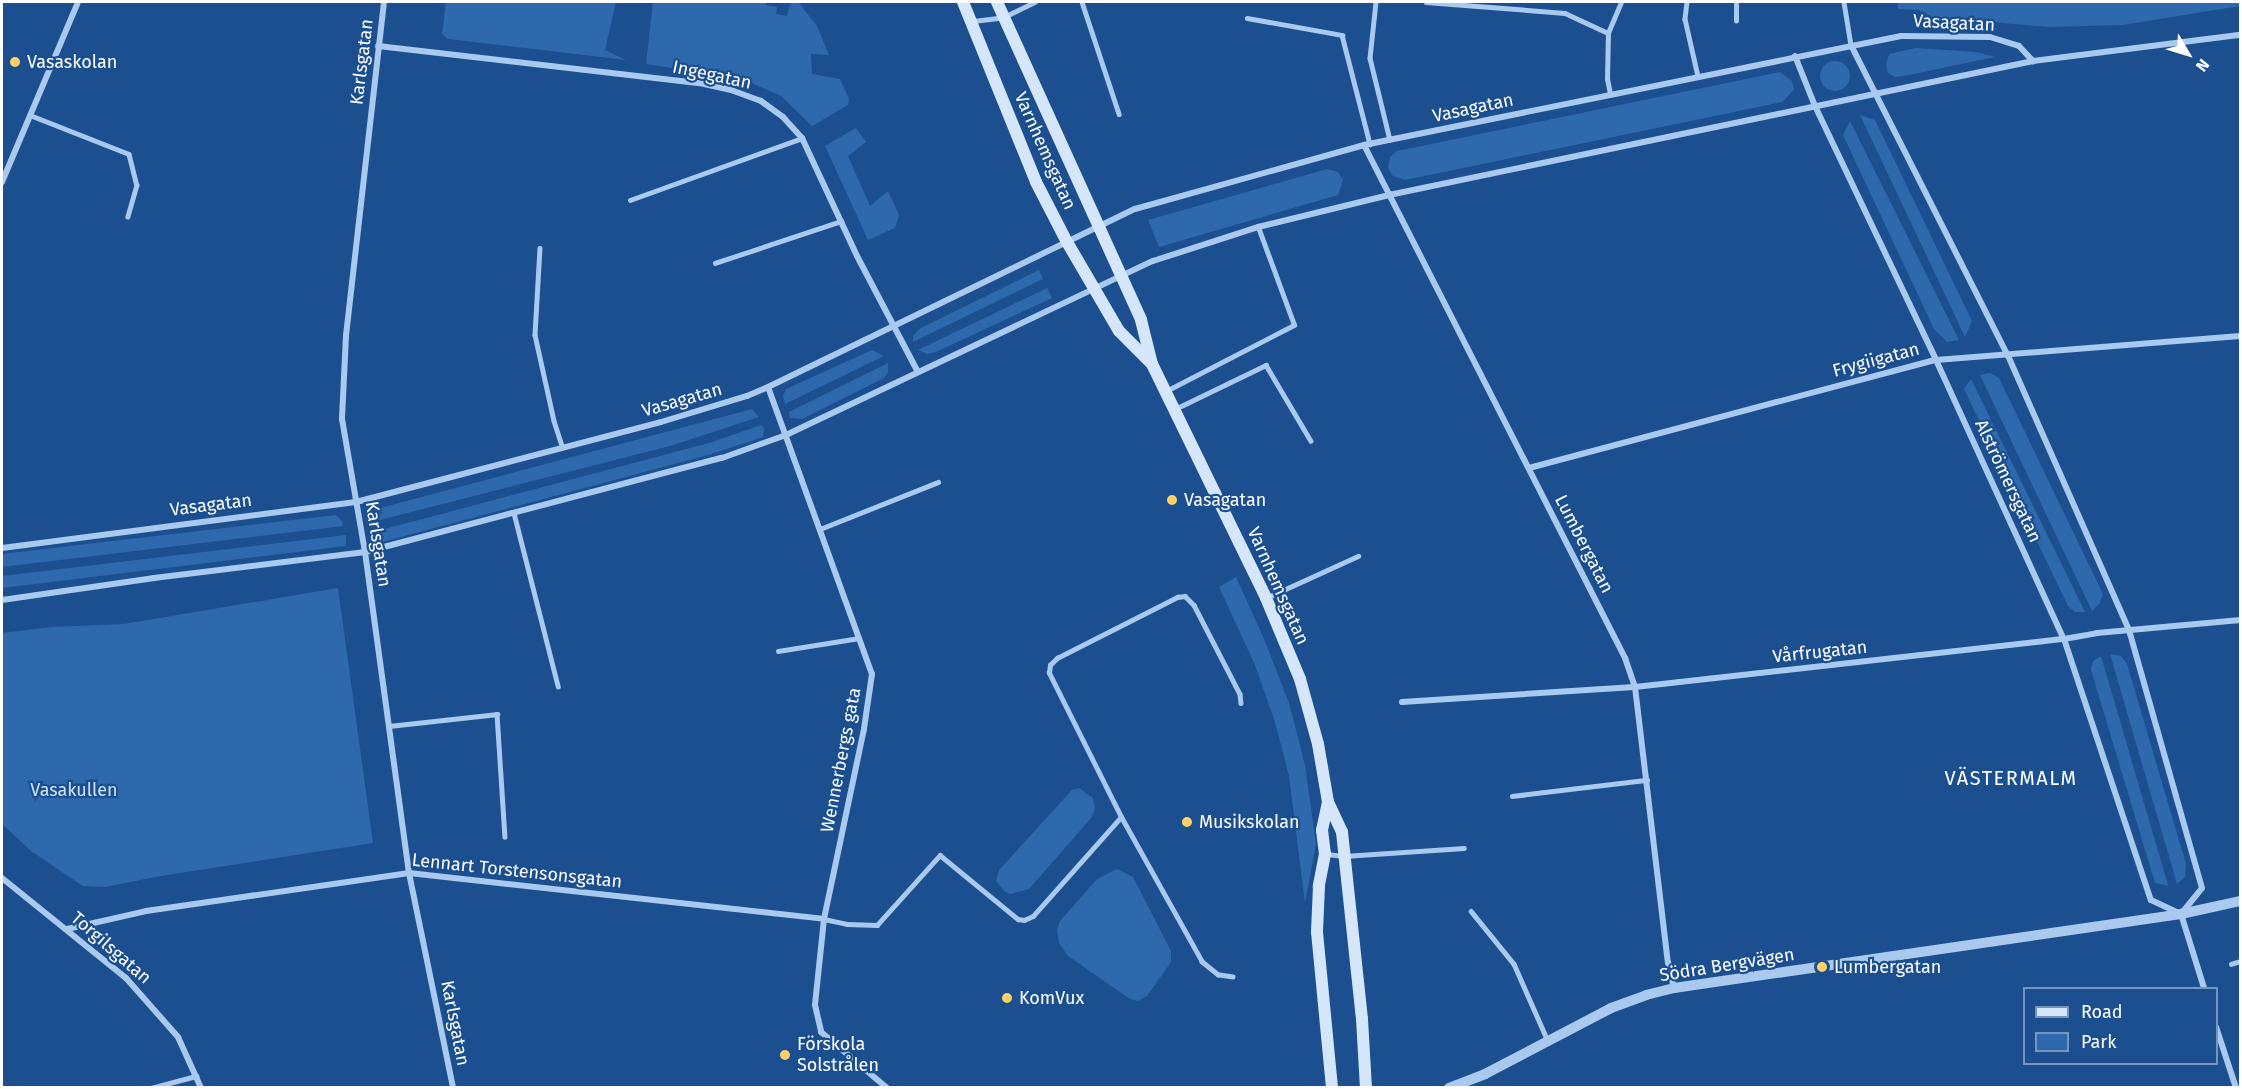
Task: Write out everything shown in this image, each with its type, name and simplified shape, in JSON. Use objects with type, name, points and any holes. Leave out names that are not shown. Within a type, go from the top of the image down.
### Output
[{"type":"main road","name":"Varnhemsgatan","points":[[963,2],[1036,182],[1067,242],[1119,331],[1152,364]]},
{"type":"main road","name":"Varnhemsgatan","points":[[998,2],[1141,320],[1152,364],[1266,598],[1300,679],[1318,744],[1328,802],[1342,832],[1366,1088]]},
{"type":"main road","name":"Varnhemsgatan","points":[[1328,802],[1323,830],[1324,854],[1319,886],[1317,932],[1332,1088]]},
{"type":"street","points":[[2,182],[78,2]]},
{"type":"street","name":"Karlsgatan","points":[[384,2],[346,336],[342,419],[364,552],[409,873],[453,1088]]},
{"type":"street","points":[[2,600],[154,578],[364,552],[722,458],[786,435],[1153,261],[1258,227],[1389,195],[1875,92],[2033,61],[2241,35]]},
{"type":"street","name":"Vasagatan","points":[[2,548],[356,502],[661,422],[747,396],[768,387],[1135,209],[1367,145],[1901,36],[1990,37],[2019,46],[2033,61]]},
{"type":"street","name":"Ingegatan","points":[[378,45],[700,83],[731,90],[761,101],[783,117],[802,138],[841,221],[918,372]]},
{"type":"street","points":[[1851,45],[2008,356],[2129,630],[2202,888],[2181,914],[2204,987]]},
{"type":"street","name":"Alströmersgatan","points":[[1795,56],[1815,106],[1936,360],[2064,639],[2151,900],[2181,914]]},
{"type":"street","name":"Lumbergatan","points":[[1367,145],[1389,195],[1625,658],[1635,687],[1668,963],[1674,988]]},
{"type":"street","name":"Frygiigatan","points":[[1529,468],[1936,360],[2241,336]]},
{"type":"street","name":"Wennerbergs gata","points":[[768,387],[872,674],[864,729],[824,919],[815,1005],[821,1032],[887,1088]]},
{"type":"street","name":"Vårfrugatan","points":[[1402,702],[1635,687],[2129,630],[2241,620]]},
{"type":"street","name":"Lennart Torstensonsgatan","points":[[67,929],[146,911],[409,873],[824,919]]},
{"type":"street","name":"Torgilsgatan","points":[[2,878],[104,958],[142,994],[178,1037],[201,1088]]},
{"type":"street","name":"Södra Bergvägen","points":[[1449,1088],[1485,1074],[1611,1008],[1646,995],[1674,988],[2181,914],[2241,901]]},
{"type":"street","points":[[2218,1030],[2236,1088]]},
{"type":"lane","points":[[971,21],[1004,17],[1035,2]]},
{"type":"lane","points":[[1082,2],[1119,114]]},
{"type":"lane","points":[[1376,2],[1370,58],[1390,140]]},
{"type":"lane","points":[[1426,2],[1565,13],[1608,33]]},
{"type":"lane","points":[[1687,2],[1685,19],[1698,76]]},
{"type":"lane","points":[[1736,2],[1736,21]]},
{"type":"lane","points":[[1844,2],[1851,45]]},
{"type":"lane","points":[[1610,94],[1607,79],[1608,33],[1620,3]]},
{"type":"lane","points":[[1247,18],[1342,35],[1367,145]]},
{"type":"lane","points":[[30,115],[129,154],[137,184],[128,217]]},
{"type":"lane","points":[[630,200],[802,138]]},
{"type":"lane","points":[[715,263],[841,221]]},
{"type":"lane","points":[[1166,391],[1294,325],[1258,227]]},
{"type":"lane","points":[[540,248],[535,335],[554,421],[563,448]]},
{"type":"lane","points":[[1175,409],[1266,365],[1311,441]]},
{"type":"lane","points":[[820,529],[938,482]]},
{"type":"lane","points":[[514,513],[558,686]]},
{"type":"lane","points":[[1266,598],[1358,556]]},
{"type":"lane","points":[[1233,977],[1218,975],[1202,962],[1121,817],[1049,673],[1050,666],[1057,658],[1177,597],[1185,596],[1194,605],[1240,694],[1241,703]]},
{"type":"lane","points":[[778,651],[859,638]]},
{"type":"lane","points":[[389,726],[497,714],[505,837]]},
{"type":"lane","points":[[1512,796],[1647,780]]},
{"type":"lane","points":[[824,919],[847,924],[878,925],[940,855],[1018,919],[1024,920],[1033,916],[1121,817]]},
{"type":"lane","points":[[1324,854],[1344,856],[1464,848]]},
{"type":"lane","points":[[1471,911],[1514,964],[1548,1041]]},
{"type":"lane","points":[[2231,964],[2241,961]]},
{"type":"lane","points":[[151,1088],[196,1076]]},
{"type":"green space","points":[[446,2],[616,2],[605,50],[626,60],[448,39],[442,34]]},
{"type":"green space","points":[[653,2],[767,2],[766,5],[777,7],[776,14],[787,16],[791,2],[798,2],[817,26],[829,55],[811,54],[812,74],[840,79],[849,99],[848,105],[812,126],[781,96],[743,79],[646,64]]},
{"type":"green space","points":[[1898,2],[2240,2],[2240,6],[2123,25],[2049,27],[1932,17],[1919,10],[1898,9]]},
{"type":"green space","points":[[1916,48],[1976,52],[1995,57],[1909,75],[1895,77],[1888,73],[1886,65],[1889,54]]},
{"type":"green space","points":[[1835,61],[1846,65],[1850,76],[1846,87],[1835,91],[1824,87],[1820,76],[1824,65]]},
{"type":"green space","points":[[1780,72],[1792,81],[1794,90],[1782,102],[1405,180],[1393,176],[1388,168],[1390,157],[1397,151]]},
{"type":"green space","points":[[1860,115],[1875,120],[1972,321],[1965,337]]},
{"type":"green space","points":[[1850,121],[1959,340],[1947,342],[1934,329],[1843,135]]},
{"type":"green space","points":[[856,128],[866,142],[848,156],[870,206],[888,191],[899,215],[895,228],[868,240],[825,146]]},
{"type":"green space","points":[[1327,169],[1338,172],[1343,180],[1338,195],[1159,247],[1148,220]]},
{"type":"green space","points":[[1039,270],[1043,279],[913,342],[913,336],[921,328]]},
{"type":"green space","points":[[1047,288],[1052,298],[936,352],[927,354],[918,350]]},
{"type":"green space","points":[[872,350],[884,356],[785,404],[783,396],[786,389]]},
{"type":"green space","points":[[888,363],[888,372],[884,378],[802,419],[790,418],[789,412]]},
{"type":"green space","points":[[1990,373],[1999,378],[2103,594],[2100,603],[2092,611],[1980,375]]},
{"type":"green space","points":[[1971,379],[2085,612],[2075,612],[2068,606],[1964,389]]},
{"type":"green space","points":[[752,409],[759,417],[670,446],[376,521],[375,513],[380,508]]},
{"type":"green space","points":[[761,425],[764,428],[763,437],[712,454],[382,542],[377,531],[709,443]]},
{"type":"green space","points":[[336,515],[342,521],[343,526],[2,567],[2,554]]},
{"type":"green space","points":[[346,535],[346,546],[2,588],[2,576]]},
{"type":"green space","points":[[1236,577],[1265,641],[1289,703],[1305,765],[1316,844],[1305,903],[1289,776],[1275,722],[1255,665],[1219,587]]},
{"type":"green space","name":"Vasakullen","points":[[338,588],[373,843],[105,887],[83,886],[31,851],[2,824],[2,633],[52,627],[124,624]]},
{"type":"green space","points":[[2110,654],[2121,656],[2127,664],[2186,864],[2185,877],[2177,884]]},
{"type":"green space","points":[[2101,656],[2168,886],[2155,883],[2091,670],[2093,661]]},
{"type":"green space","points":[[1079,788],[1093,798],[1095,808],[1092,817],[1029,889],[1010,894],[1004,891],[996,881],[999,870],[1072,790]]},
{"type":"green space","points":[[1117,869],[1133,877],[1171,951],[1171,962],[1147,996],[1138,1001],[1130,999],[1068,956],[1059,943],[1057,930],[1060,921],[1097,879]]},
{"type":"place","name":"Vasaskolan","points":[[15,62]]},
{"type":"place","name":"Vasagatan","points":[[1172,500]]},
{"type":"place","name":"Musikskolan","points":[[1187,822]]},
{"type":"place","name":"Lumbergatan","points":[[1822,967]]},
{"type":"place","name":"KomVux","points":[[1007,998]]},
{"type":"place","name":"Förskola Solstrålen","points":[[785,1055]]},
{"type":"district","name":"VÄSTERMALM","points":[[2011,778]]}]
